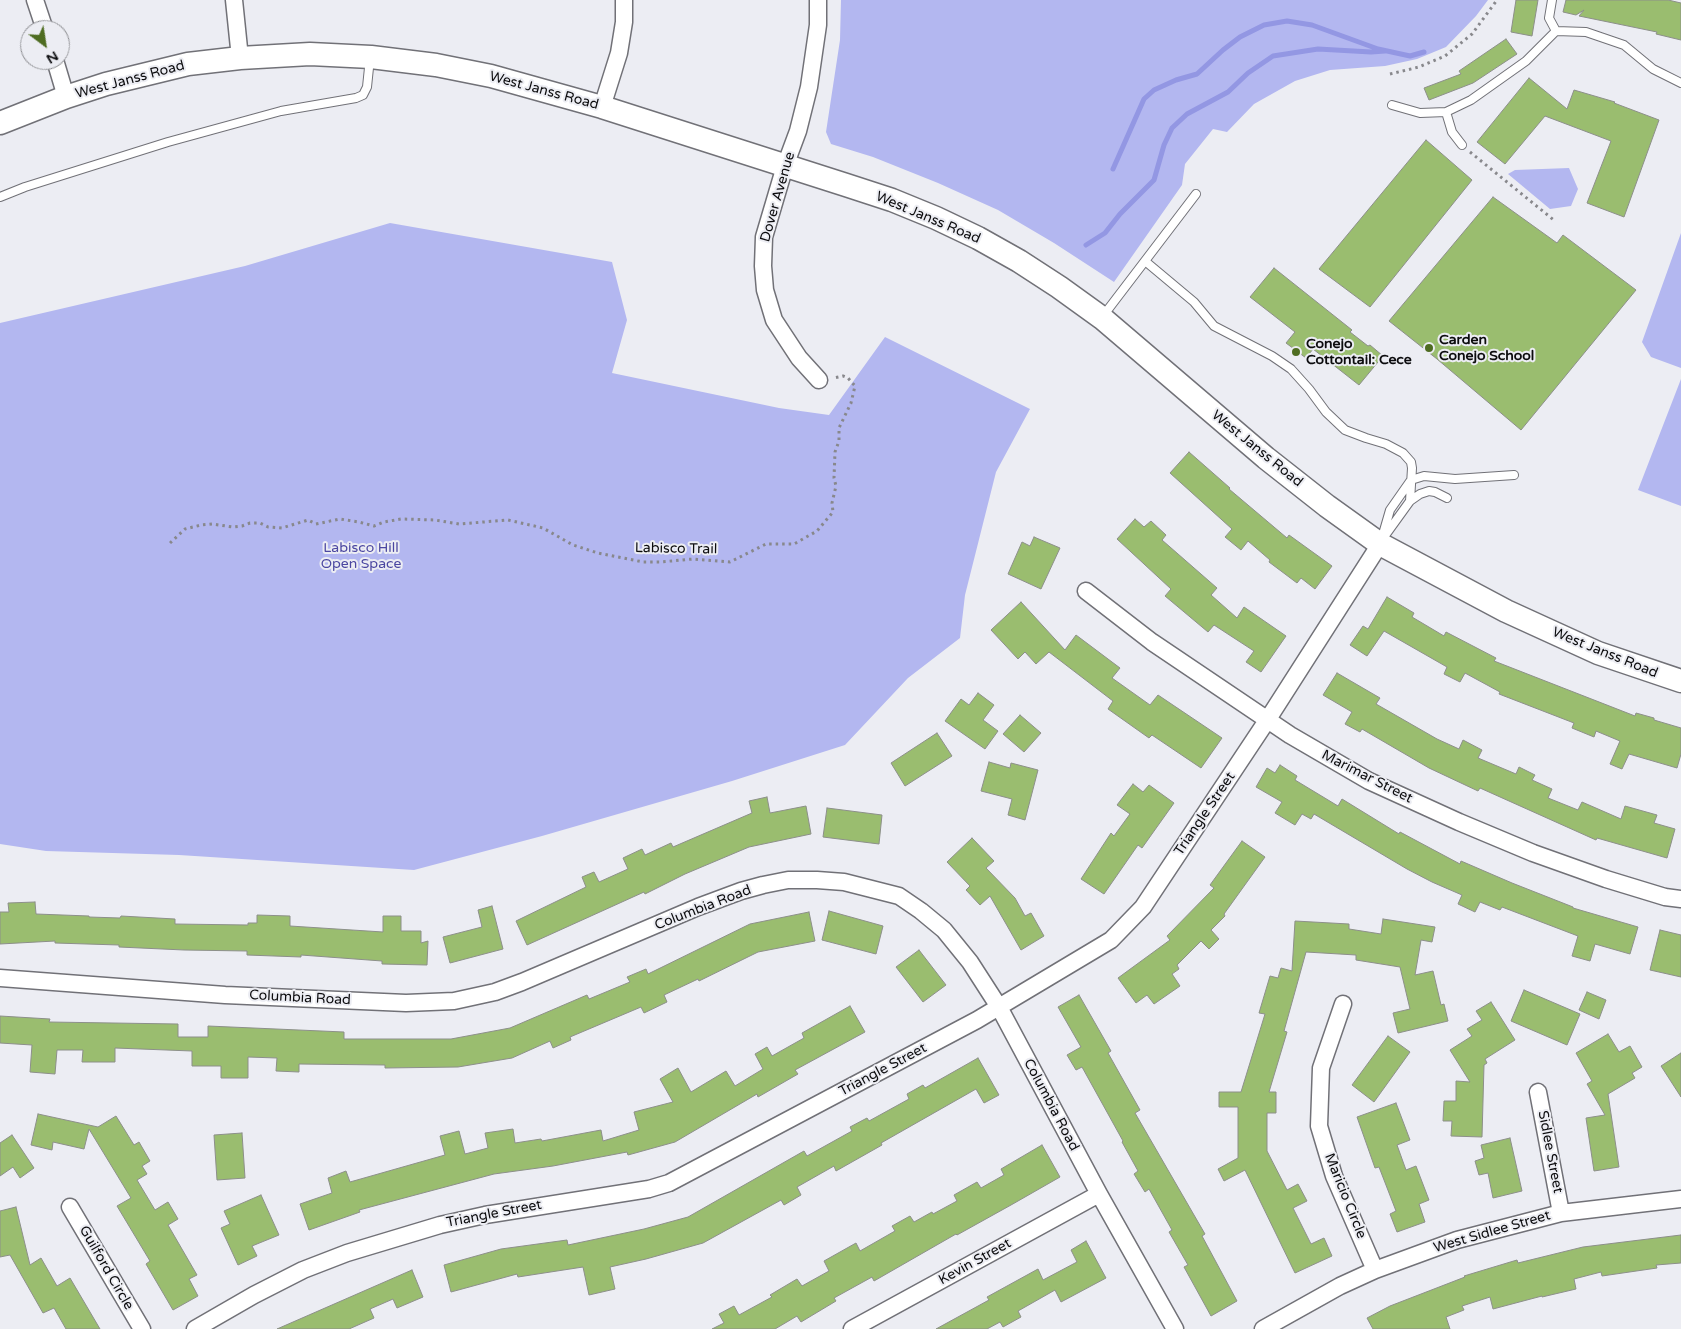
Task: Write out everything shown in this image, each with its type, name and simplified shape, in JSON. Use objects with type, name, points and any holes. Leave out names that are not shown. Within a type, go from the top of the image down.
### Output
[{"type":"main road","name":"West Janss Road","points":[[0,124],[66,97],[145,73],[188,64],[240,58],[310,54],[371,57],[436,65],[491,76],[602,107],[892,200],[978,238],[1019,261],[1102,318],[1266,458],[1327,506],[1380,544],[1506,611],[1598,653],[1681,681]]},
{"type":"street","points":[[35,0],[42,20]]},
{"type":"street","points":[[234,0],[240,58]]},
{"type":"street","points":[[602,107],[619,52],[624,22],[624,0]]},
{"type":"street","name":"Dover Avenue","points":[[818,0],[818,26],[809,87],[798,131],[785,166],[764,237],[764,290],[774,320],[799,358],[819,380]]},
{"type":"street","points":[[58,70],[66,97]]},
{"type":"street","name":"Triangle Street","points":[[195,1329],[254,1295],[304,1270],[347,1253],[440,1225],[485,1214],[649,1189],[669,1183],[999,1008],[1111,940],[1143,907],[1268,719],[1380,544]]},
{"type":"street","name":"Marimar Street","points":[[1086,591],[1152,642],[1290,735],[1370,781],[1532,853],[1606,879],[1665,897],[1681,899]]},
{"type":"street","name":"Columbia Road","points":[[0,978],[234,995],[406,1003],[454,1001],[495,992],[522,982],[698,907],[741,891],[788,880],[817,880],[844,882],[899,896],[944,930],[970,962],[999,1008],[1099,1194],[1175,1329]]},
{"type":"street","name":"Maricio Circle","points":[[1343,1004],[1321,1068],[1319,1126],[1334,1176],[1375,1270]]},
{"type":"street","name":"Sidlee Street","points":[[1538,1092],[1562,1213]]},
{"type":"street","name":"Kevin Street","points":[[852,1329],[1099,1194]]},
{"type":"street","name":"West Sidlee Street","points":[[1263,1329],[1340,1286],[1375,1270],[1457,1240],[1562,1213],[1681,1199]]},
{"type":"street","name":"Guilford Circle","points":[[70,1206],[142,1329]]},
{"type":"lane","points":[[1552,0],[1549,18],[1556,31]]},
{"type":"lane","points":[[1392,105],[1420,113],[1446,112],[1471,100],[1526,61],[1556,31],[1586,32],[1624,45],[1653,69],[1681,83]]},
{"type":"lane","points":[[0,197],[25,187],[168,142],[281,111],[356,98],[363,94],[367,87],[371,57]]},
{"type":"lane","points":[[1446,112],[1452,132],[1462,145]]},
{"type":"lane","points":[[1102,318],[1196,194]]},
{"type":"lane","points":[[1145,261],[1194,302],[1214,326],[1272,356],[1291,369],[1326,412],[1345,430],[1386,444],[1404,453],[1411,462],[1412,468],[1410,501]]},
{"type":"lane","points":[[1380,544],[1390,510],[1411,480],[1424,476],[1455,479],[1514,475]]},
{"type":"lane","points":[[1380,544],[1410,501],[1420,494],[1428,491],[1435,492],[1447,498]]},
{"type":"path","points":[[1390,74],[1418,67],[1446,56],[1472,34],[1497,0]]},
{"type":"path","points":[[1462,145],[1555,221]]},
{"type":"path","name":"Labisco Trail","points":[[170,543],[185,529],[212,524],[234,527],[250,523],[260,523],[268,527],[282,528],[308,520],[316,524],[340,519],[374,526],[401,519],[435,520],[459,524],[508,520],[543,528],[574,545],[598,553],[635,561],[660,562],[693,559],[730,562],[766,544],[794,544],[817,531],[833,512],[832,503],[836,486],[834,478],[835,452],[839,441],[839,428],[851,403],[855,386],[848,378],[843,376],[827,381],[819,380]]},
{"type":"green space","points":[[841,0],[1488,0],[1476,16],[1446,47],[1417,59],[1385,66],[1330,70],[1295,81],[1254,104],[1227,132],[1213,129],[1185,164],[1182,185],[1114,282],[998,210],[873,157],[831,144],[826,132],[840,40]]},
{"type":"green space","points":[[1569,168],[1578,189],[1571,206],[1550,209],[1508,174],[1515,170]]},
{"type":"green space","name":"Labisco Hill Open Space","points":[[390,223],[612,262],[627,320],[612,373],[779,408],[829,415],[885,337],[1030,409],[996,472],[965,595],[960,638],[908,678],[845,745],[732,781],[542,836],[414,870],[179,855],[46,851],[0,844],[0,323],[245,266]]},
{"type":"green space","points":[[1681,233],[1681,368],[1651,357],[1642,342]]},
{"type":"green space","points":[[1681,379],[1681,506],[1638,490]]},
{"type":"building","points":[[1516,0],[1538,0],[1532,36],[1511,32]]},
{"type":"building","points":[[1566,0],[1668,0],[1681,3],[1681,40],[1656,34],[1657,32],[1579,16],[1584,10],[1576,15],[1563,12]]},
{"type":"building","points":[[1506,39],[1517,54],[1473,83],[1429,100],[1424,88],[1461,74],[1459,71]]},
{"type":"building","points":[[1529,78],[1567,109],[1574,90],[1615,102],[1659,120],[1624,217],[1587,203],[1611,141],[1545,116],[1505,164],[1477,142]]},
{"type":"building","points":[[1426,140],[1472,180],[1370,307],[1319,269]]},
{"type":"building","points":[[1493,197],[1557,243],[1563,235],[1636,290],[1521,430],[1389,321]]},
{"type":"building","points":[[1274,268],[1352,330],[1350,332],[1383,356],[1359,385],[1313,349],[1306,358],[1286,343],[1295,332],[1250,297]]},
{"type":"building","points":[[1189,452],[1287,538],[1289,535],[1332,566],[1315,589],[1301,578],[1297,583],[1269,562],[1270,560],[1248,541],[1241,550],[1225,537],[1232,529],[1170,473]]},
{"type":"building","points":[[1135,519],[1144,527],[1151,521],[1166,535],[1162,540],[1217,588],[1211,595],[1237,618],[1244,607],[1286,636],[1261,672],[1246,662],[1254,651],[1214,625],[1208,632],[1165,596],[1171,589],[1117,539]]},
{"type":"building","points":[[1034,537],[1060,548],[1041,589],[1008,574],[1022,542],[1030,546]]},
{"type":"building","points":[[1387,597],[1414,613],[1412,617],[1444,636],[1446,632],[1496,658],[1494,661],[1635,716],[1636,713],[1681,728],[1681,754],[1677,768],[1629,754],[1622,769],[1610,764],[1620,741],[1596,731],[1594,737],[1572,728],[1574,723],[1499,694],[1500,692],[1465,673],[1460,682],[1444,674],[1447,667],[1384,631],[1367,656],[1350,645],[1363,626],[1368,629]]},
{"type":"building","points":[[1021,602],[1065,650],[1076,635],[1120,668],[1112,678],[1150,705],[1158,695],[1222,738],[1201,768],[1152,735],[1149,738],[1108,709],[1113,701],[1049,652],[1036,664],[1025,652],[1018,659],[991,630]]},
{"type":"building","points":[[1337,673],[1380,698],[1376,704],[1437,739],[1459,749],[1463,740],[1482,750],[1478,758],[1516,774],[1519,767],[1535,775],[1532,780],[1552,789],[1548,798],[1578,810],[1582,802],[1621,819],[1625,806],[1657,815],[1654,823],[1675,829],[1667,858],[1597,838],[1596,840],[1480,788],[1478,791],[1429,768],[1362,729],[1360,732],[1345,724],[1352,712],[1323,695]]},
{"type":"building","points":[[978,693],[994,705],[983,720],[998,731],[985,749],[945,721],[961,699],[969,705]]},
{"type":"building","points":[[1020,715],[1041,733],[1024,752],[1003,734]]},
{"type":"building","points":[[937,733],[952,756],[905,786],[891,763]]},
{"type":"building","points":[[989,762],[1010,768],[1011,763],[1038,770],[1025,820],[1008,815],[1012,799],[981,791]]},
{"type":"building","points":[[1280,765],[1297,776],[1295,780],[1338,806],[1342,799],[1399,834],[1400,832],[1460,864],[1461,861],[1573,908],[1638,927],[1630,954],[1595,944],[1590,961],[1572,956],[1578,936],[1502,907],[1500,910],[1480,902],[1475,912],[1458,904],[1462,895],[1407,869],[1314,814],[1311,819],[1302,814],[1295,825],[1275,813],[1282,802],[1256,787],[1267,768],[1275,773]]},
{"type":"building","points":[[1133,784],[1143,792],[1149,785],[1174,803],[1142,848],[1138,845],[1104,894],[1081,879],[1111,833],[1114,836],[1130,814],[1117,805]]},
{"type":"building","points":[[767,797],[770,813],[806,806],[811,834],[749,847],[527,945],[516,921],[586,887],[582,877],[594,872],[599,882],[628,869],[623,858],[642,849],[645,855],[671,843],[673,847],[752,813],[749,801]]},
{"type":"building","points":[[827,808],[882,815],[879,844],[823,837]]},
{"type":"building","points":[[972,838],[994,861],[986,868],[1015,898],[1025,916],[1031,913],[1044,936],[1021,950],[990,896],[980,905],[966,890],[970,886],[947,862]]},
{"type":"building","points":[[1242,841],[1265,857],[1224,914],[1225,916],[1211,930],[1219,939],[1209,949],[1201,941],[1177,965],[1179,969],[1172,974],[1180,986],[1154,1004],[1147,995],[1136,1003],[1118,978],[1170,940],[1167,936],[1214,888],[1210,885]]},
{"type":"building","points":[[35,902],[36,914],[175,919],[175,924],[248,925],[248,923],[257,923],[257,915],[290,916],[290,926],[383,932],[383,916],[401,916],[401,931],[421,931],[421,943],[428,941],[427,965],[382,964],[382,961],[301,955],[301,957],[247,955],[247,951],[119,947],[119,945],[55,943],[55,941],[0,944],[0,912],[9,912],[8,903]]},
{"type":"building","points":[[492,906],[503,949],[450,963],[443,937],[482,927],[478,910]]},
{"type":"building","points":[[829,911],[883,926],[876,954],[822,940]]},
{"type":"building","points":[[809,912],[815,941],[758,952],[699,981],[698,979],[664,995],[667,1002],[644,1013],[641,1007],[570,1037],[571,1040],[553,1048],[550,1041],[512,1058],[458,1067],[385,1068],[385,1065],[299,1064],[299,1072],[276,1071],[277,1058],[248,1057],[248,1078],[221,1078],[221,1066],[192,1066],[192,1051],[115,1048],[115,1062],[82,1062],[83,1050],[57,1050],[55,1074],[30,1072],[32,1045],[0,1043],[0,1016],[50,1019],[49,1022],[178,1024],[178,1037],[208,1037],[208,1026],[344,1032],[344,1039],[451,1039],[510,1028],[587,995],[589,999],[630,982],[627,977],[646,969],[648,974],[750,924]]},
{"type":"building","points":[[1383,919],[1435,927],[1432,942],[1421,940],[1415,975],[1433,971],[1441,1005],[1444,1004],[1448,1021],[1398,1033],[1393,1013],[1410,1009],[1400,967],[1356,960],[1356,955],[1306,952],[1284,1031],[1287,1032],[1269,1092],[1276,1092],[1276,1113],[1267,1113],[1267,1151],[1287,1190],[1298,1184],[1307,1201],[1293,1208],[1311,1244],[1324,1238],[1332,1256],[1295,1273],[1245,1170],[1224,1181],[1218,1169],[1238,1158],[1238,1107],[1219,1107],[1219,1092],[1241,1092],[1265,1014],[1259,1013],[1270,976],[1278,978],[1281,968],[1292,971],[1295,921],[1349,924],[1349,929],[1381,934]]},
{"type":"building","points":[[1660,930],[1681,935],[1681,977],[1650,970]]},
{"type":"building","points":[[919,950],[946,985],[923,1002],[896,967]]},
{"type":"building","points":[[1524,990],[1580,1014],[1567,1045],[1511,1021]]},
{"type":"building","points":[[1587,992],[1606,1000],[1599,1019],[1579,1010]]},
{"type":"building","points":[[1079,995],[1111,1051],[1108,1053],[1140,1110],[1135,1113],[1205,1234],[1202,1236],[1237,1301],[1211,1316],[1184,1267],[1188,1265],[1169,1232],[1172,1230],[1149,1189],[1145,1192],[1134,1174],[1138,1171],[1123,1141],[1082,1067],[1076,1070],[1067,1055],[1081,1047],[1058,1007]]},
{"type":"building","points":[[1491,1002],[1515,1040],[1485,1059],[1487,1063],[1484,1065],[1482,1137],[1451,1136],[1452,1121],[1443,1121],[1444,1101],[1456,1101],[1456,1081],[1470,1082],[1450,1050],[1472,1036],[1467,1029],[1482,1020],[1476,1011]]},
{"type":"building","points":[[850,1006],[865,1032],[795,1070],[798,1074],[758,1097],[757,1094],[675,1142],[628,1155],[627,1152],[553,1166],[494,1174],[359,1210],[360,1212],[309,1230],[300,1204],[332,1193],[328,1178],[346,1171],[350,1182],[445,1155],[440,1136],[459,1131],[465,1154],[488,1148],[485,1133],[513,1129],[515,1143],[541,1139],[542,1141],[601,1130],[603,1141],[639,1130],[634,1112],[673,1102],[660,1079],[678,1068],[691,1092],[726,1071],[735,1086],[763,1069],[755,1054],[767,1047],[772,1056],[804,1038],[802,1033]]},
{"type":"building","points":[[1608,1034],[1619,1052],[1630,1046],[1642,1067],[1632,1073],[1635,1078],[1608,1094],[1619,1167],[1594,1171],[1586,1118],[1605,1115],[1587,1084],[1592,1081],[1576,1053]]},
{"type":"building","points":[[1388,1036],[1410,1052],[1374,1102],[1352,1085]]},
{"type":"building","points":[[1681,1053],[1681,1097],[1661,1066]]},
{"type":"building","points":[[978,1058],[999,1095],[984,1103],[976,1089],[836,1171],[834,1166],[797,1187],[801,1195],[784,1205],[781,1200],[703,1243],[610,1267],[615,1289],[589,1295],[583,1267],[518,1277],[517,1274],[451,1292],[444,1265],[501,1249],[567,1240],[568,1245],[644,1229],[688,1217],[804,1151],[807,1156],[852,1131],[850,1127],[867,1118],[869,1121],[909,1099],[907,1094],[923,1085],[925,1088]]},
{"type":"building","points":[[1396,1103],[1410,1140],[1397,1145],[1406,1170],[1416,1166],[1429,1200],[1419,1204],[1425,1222],[1397,1232],[1390,1214],[1396,1211],[1379,1167],[1375,1168],[1357,1117]]},
{"type":"building","points":[[38,1114],[98,1127],[116,1116],[134,1145],[139,1142],[150,1161],[142,1166],[147,1174],[137,1180],[155,1210],[168,1202],[178,1219],[168,1225],[197,1275],[189,1279],[198,1296],[173,1310],[146,1264],[150,1261],[117,1206],[131,1198],[89,1129],[84,1149],[53,1142],[52,1150],[31,1145]]},
{"type":"building","points":[[242,1133],[245,1178],[217,1180],[214,1135]]},
{"type":"building","points":[[12,1135],[34,1168],[20,1178],[13,1167],[0,1176],[0,1143]]},
{"type":"building","points":[[1510,1138],[1522,1191],[1493,1198],[1488,1173],[1479,1175],[1475,1161],[1484,1158],[1481,1145]]},
{"type":"building","points":[[1042,1145],[1060,1177],[1011,1205],[874,1281],[872,1277],[834,1298],[836,1301],[801,1322],[797,1316],[775,1329],[712,1329],[724,1323],[719,1314],[734,1306],[739,1315],[772,1297],[770,1295],[797,1279],[802,1286],[829,1271],[824,1261],[856,1243],[860,1251],[895,1231],[892,1226],[910,1216],[914,1222],[932,1212],[933,1214],[957,1201],[954,1195],[977,1182],[981,1188],[1004,1175],[1001,1169]]},
{"type":"building","points":[[261,1195],[279,1235],[252,1246],[257,1256],[238,1265],[221,1228],[230,1224],[224,1211]]},
{"type":"building","points":[[16,1207],[30,1265],[41,1258],[57,1286],[70,1278],[100,1329],[66,1329],[54,1308],[43,1313],[10,1255],[0,1257],[0,1211]]},
{"type":"building","points":[[1681,1235],[1681,1263],[1656,1265],[1657,1268],[1602,1276],[1601,1272],[1574,1279],[1576,1289],[1493,1309],[1490,1297],[1462,1306],[1464,1310],[1446,1317],[1450,1329],[1373,1329],[1367,1318],[1390,1306],[1464,1276],[1517,1260],[1518,1263],[1583,1247]]},
{"type":"building","points":[[1086,1241],[1106,1278],[1061,1302],[1055,1290],[1018,1311],[1021,1317],[1003,1327],[1000,1322],[987,1329],[936,1329],[989,1300],[987,1297],[1038,1269],[1043,1280],[1077,1262],[1071,1250]]},
{"type":"building","points":[[412,1270],[423,1297],[397,1308],[393,1299],[370,1309],[374,1318],[349,1329],[277,1329]]},
{"type":"waterway","points":[[1113,169],[1144,99],[1154,90],[1176,80],[1197,74],[1240,37],[1264,25],[1287,21],[1312,25],[1378,49],[1410,56],[1424,52]]},
{"type":"waterway","points":[[1086,245],[1105,233],[1120,214],[1154,180],[1164,145],[1172,128],[1187,114],[1228,92],[1248,73],[1273,56],[1318,49],[1385,51]]},
{"type":"place","name":"Carden Conejo School","points":[[1429,348]]},
{"type":"place","name":"Conejo Cottontail: Cece","points":[[1296,352]]}]
